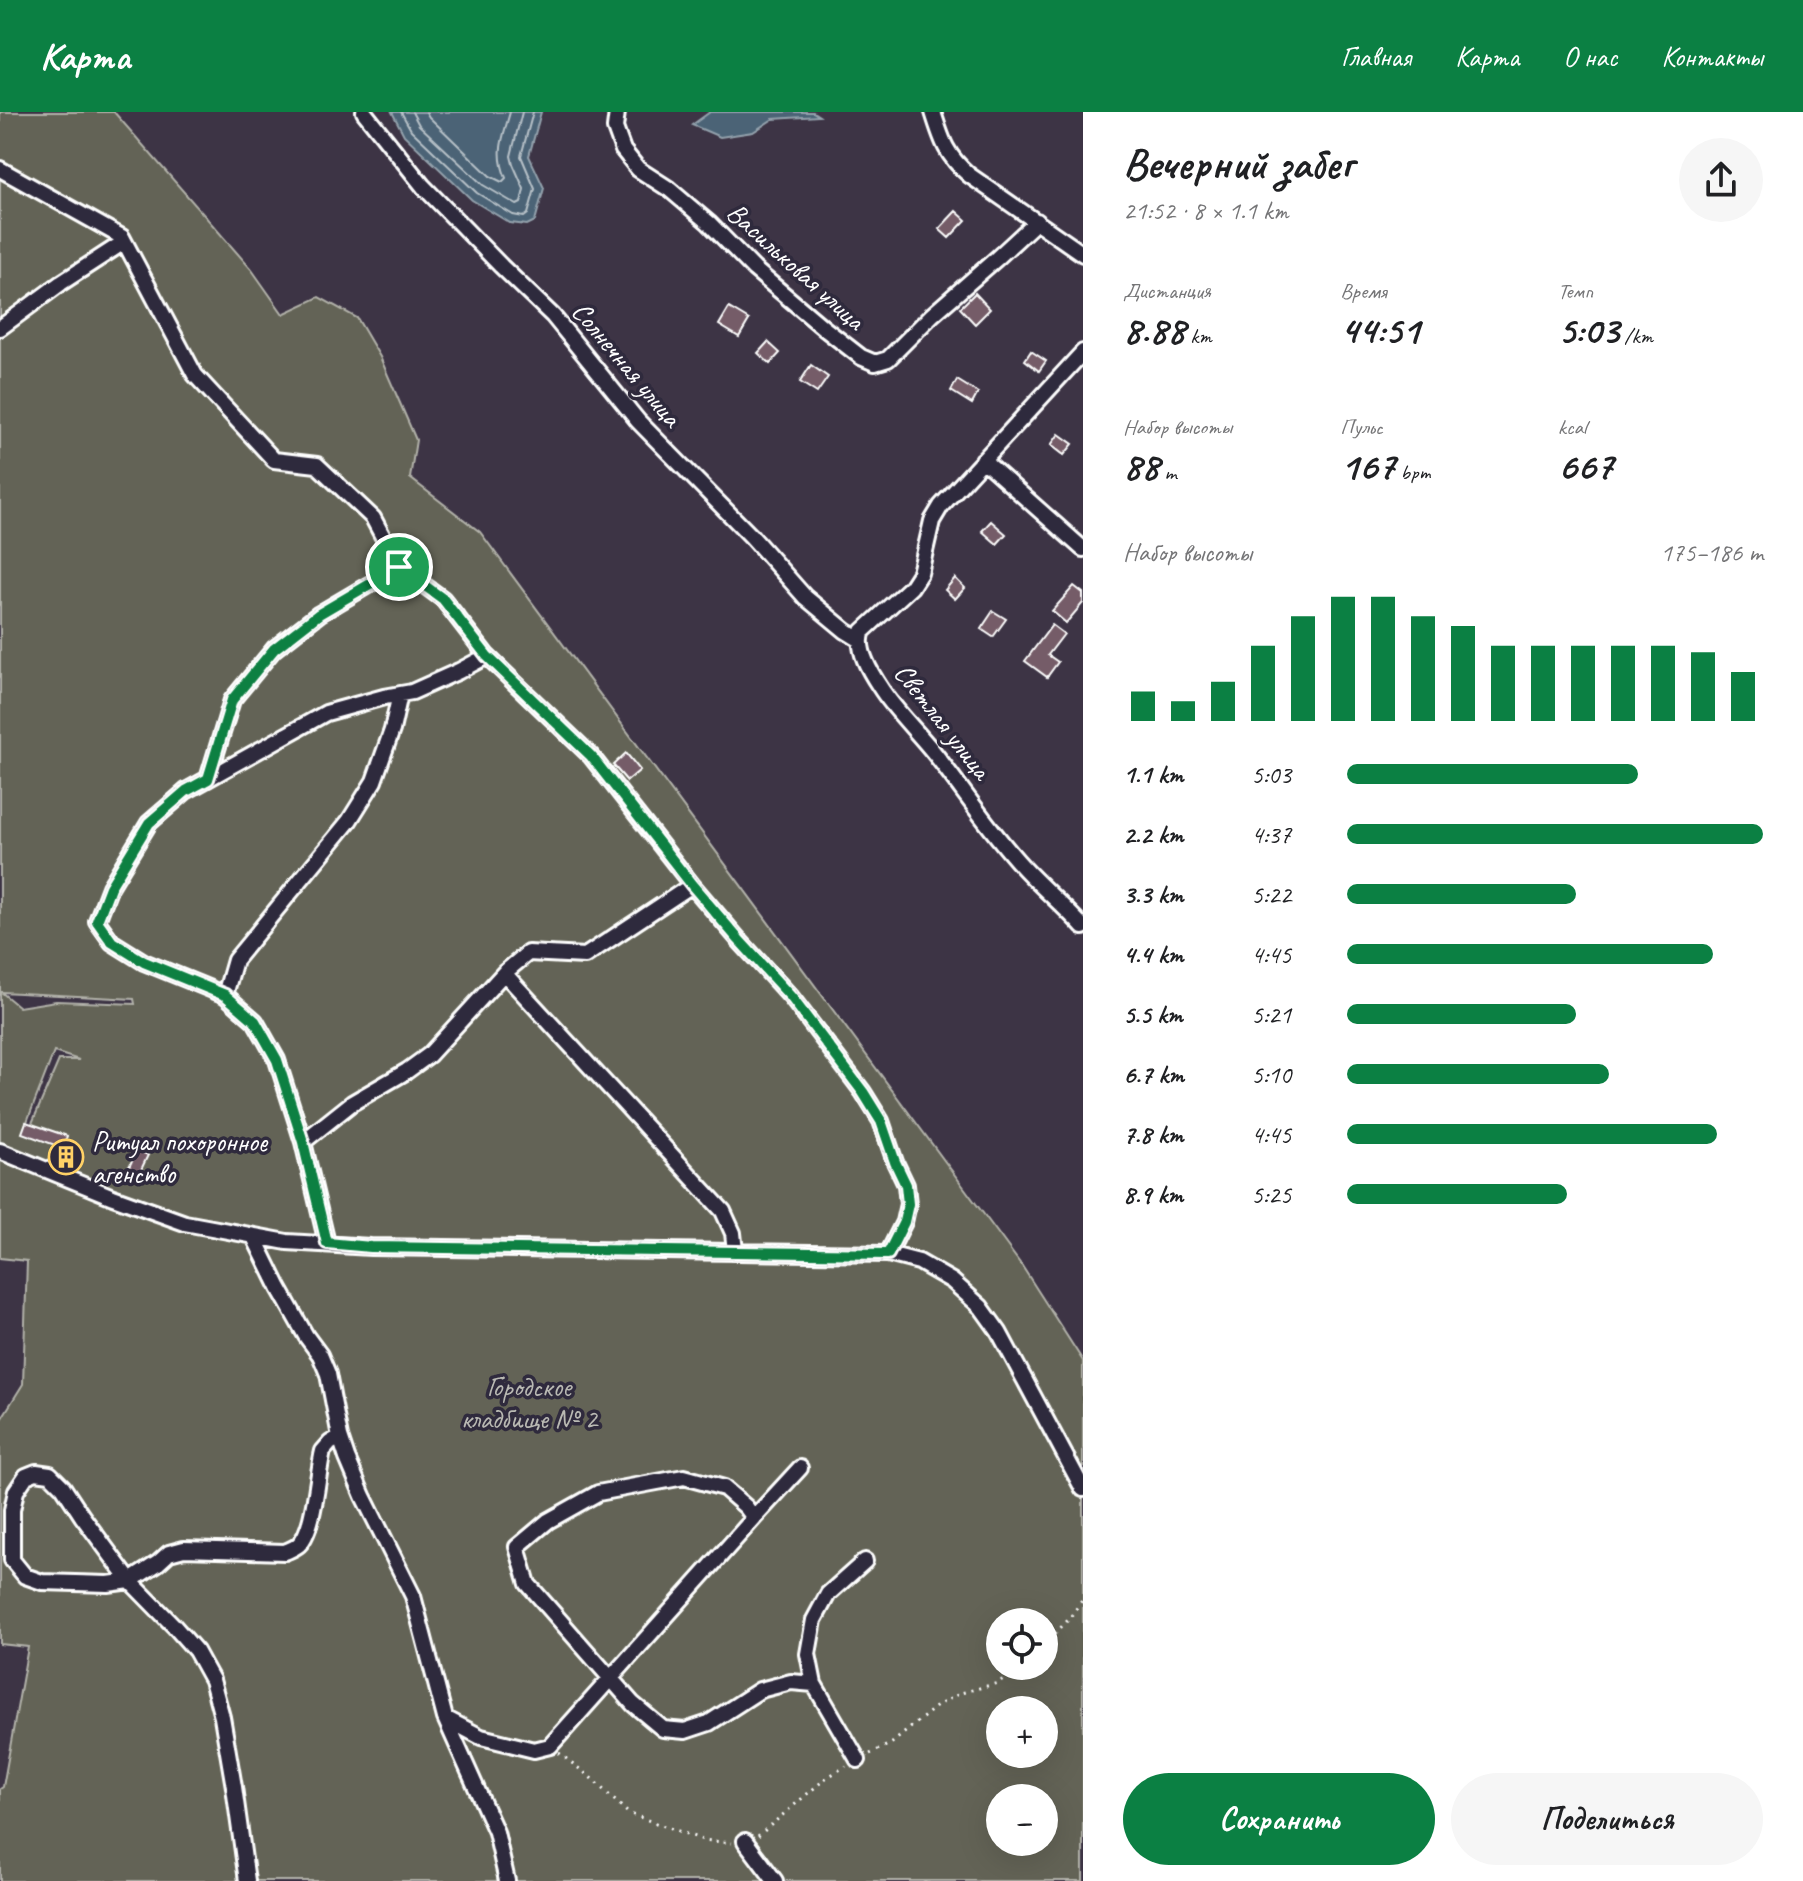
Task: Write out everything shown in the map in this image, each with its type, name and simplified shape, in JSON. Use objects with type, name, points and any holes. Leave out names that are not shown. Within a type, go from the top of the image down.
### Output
[{"type":"street","name":"Солнечная улица","points":[[364,112],[423,186],[553,316],[638,421],[752,537],[805,597],[859,639]]},
{"type":"street","name":"Васильковая улица","points":[[617,112],[615,128],[623,150],[638,169],[699,214],[754,269],[825,329],[861,357],[875,363],[888,359],[1037,221]]},
{"type":"street","points":[[933,112],[941,140],[955,163],[1083,254]]},
{"type":"street","points":[[0,169],[122,237],[195,375],[274,460],[317,465],[373,518],[399,567],[443,599],[487,656],[591,756],[692,885],[791,997],[863,1092],[881,1121],[906,1185],[908,1204],[904,1222],[888,1254]]},
{"type":"street","points":[[0,328],[124,242]]},
{"type":"street","points":[[859,639],[863,631],[911,587],[920,573],[932,521],[941,506],[1083,352]]},
{"type":"street","points":[[983,460],[1083,549]]},
{"type":"street","points":[[208,779],[232,700],[274,649],[319,614],[399,567]]},
{"type":"street","name":"Светлая улица","points":[[859,639],[861,652],[879,687],[896,709],[944,765],[998,838],[1083,927]]},
{"type":"street","points":[[327,1243],[303,1142],[277,1060],[255,1021],[225,995],[144,962],[112,942],[97,921],[110,887],[149,823],[186,791],[326,713],[412,692],[487,656]]},
{"type":"street","points":[[225,995],[235,960],[349,821],[374,781],[392,730],[400,694]]},
{"type":"street","points":[[303,1142],[352,1103],[429,1055],[504,973],[528,953],[585,956],[692,885]]},
{"type":"street","points":[[504,973],[723,1211],[733,1233],[735,1251]]},
{"type":"street","points":[[0,1151],[185,1223],[287,1242],[371,1247],[888,1254],[919,1262],[952,1281],[981,1307],[999,1332],[1083,1489]]},
{"type":"street","points":[[254,1237],[328,1374],[340,1437],[363,1496],[413,1596],[445,1718],[496,1832],[507,1881]]},
{"type":"street","points":[[247,1881],[222,1717],[212,1680],[196,1651],[130,1581],[63,1487],[50,1474],[36,1472],[26,1476],[16,1491],[12,1510],[12,1560],[25,1576],[42,1582],[108,1584],[130,1581],[169,1553],[184,1549],[285,1552],[298,1546],[305,1536],[323,1451],[340,1437]]},
{"type":"street","points":[[445,1718],[481,1737],[534,1750],[550,1746],[800,1468]]},
{"type":"street","points":[[754,1518],[724,1488],[684,1477],[598,1493],[548,1521],[517,1547],[528,1584],[633,1704],[663,1729],[685,1731],[709,1723],[760,1690],[791,1682],[814,1684]]},
{"type":"street","points":[[858,1760],[814,1684],[808,1654],[814,1620],[828,1594],[865,1561]]},
{"type":"street","points":[[745,1841],[775,1881]]},
{"type":"path","points":[[1058,1630],[1083,1599]]},
{"type":"path","points":[[550,1746],[590,1777],[628,1813],[703,1840],[737,1844],[762,1835],[826,1778],[892,1743],[937,1706],[961,1693],[1002,1680]]},
{"type":"green space","name":"Городское кладбище № 2","points":[[0,112],[114,112],[252,270],[283,314],[319,297],[357,318],[380,357],[416,440],[410,478],[480,532],[1022,1266],[1083,1361],[1083,1881],[0,1881],[0,1789],[3,1787],[28,1647],[0,1644],[0,1421],[23,1384],[27,1261],[0,1258]],"holes":[[[1,992],[134,999],[135,1004],[56,1001],[19,1007]],[[54,1052],[79,1060],[59,1060],[30,1128],[25,1127]]]},
{"type":"water","points":[[392,112],[541,112],[529,156],[544,188],[535,221],[527,225],[510,223],[472,200],[404,135]]},
{"type":"water","points":[[710,112],[813,112],[819,116],[773,119],[753,132],[720,137],[692,125]]},
{"type":"building","points":[[956,211],[966,220],[949,238],[939,229]]},
{"type":"building","points":[[975,293],[990,309],[975,324],[960,308]]},
{"type":"building","points":[[729,308],[749,320],[739,337],[719,325]]},
{"type":"building","points":[[768,342],[780,353],[770,364],[758,353]]},
{"type":"building","points":[[1031,351],[1046,361],[1039,371],[1025,360]]},
{"type":"building","points":[[811,365],[828,377],[817,393],[800,382]]},
{"type":"building","points":[[957,380],[978,393],[972,404],[951,391]]},
{"type":"building","points":[[1059,434],[1073,444],[1064,455],[1051,445]]},
{"type":"building","points":[[991,521],[1006,534],[997,544],[982,531]]},
{"type":"building","points":[[955,578],[965,588],[955,599],[945,590]]},
{"type":"building","points":[[1074,586],[1083,593],[1083,603],[1066,623],[1052,611]]},
{"type":"building","points":[[993,611],[1006,619],[993,637],[981,629]]},
{"type":"building","points":[[1052,625],[1064,634],[1048,655],[1058,662],[1047,677],[1025,661]]},
{"type":"building","points":[[626,753],[640,770],[627,781],[613,765]]},
{"type":"building","points":[[26,1122],[67,1136],[65,1142],[75,1145],[73,1152],[79,1154],[73,1170],[53,1161],[58,1146],[22,1133]]},
{"type":"building","points":[[137,1150],[148,1155],[139,1174],[128,1169]]},
{"type":"place","name":"Ритуал похоронное агенство","points":[[66,1157]]},
{"type":"route","points":[[399,567],[443,599],[487,656],[591,756],[692,885],[791,997],[863,1092],[881,1121],[906,1185],[908,1204],[904,1222],[888,1254],[371,1247],[327,1243],[303,1142],[277,1060],[255,1021],[225,995],[144,962],[112,942],[97,921],[110,887],[149,823],[186,791],[208,779],[232,700],[274,649],[319,614],[399,567]]}]
